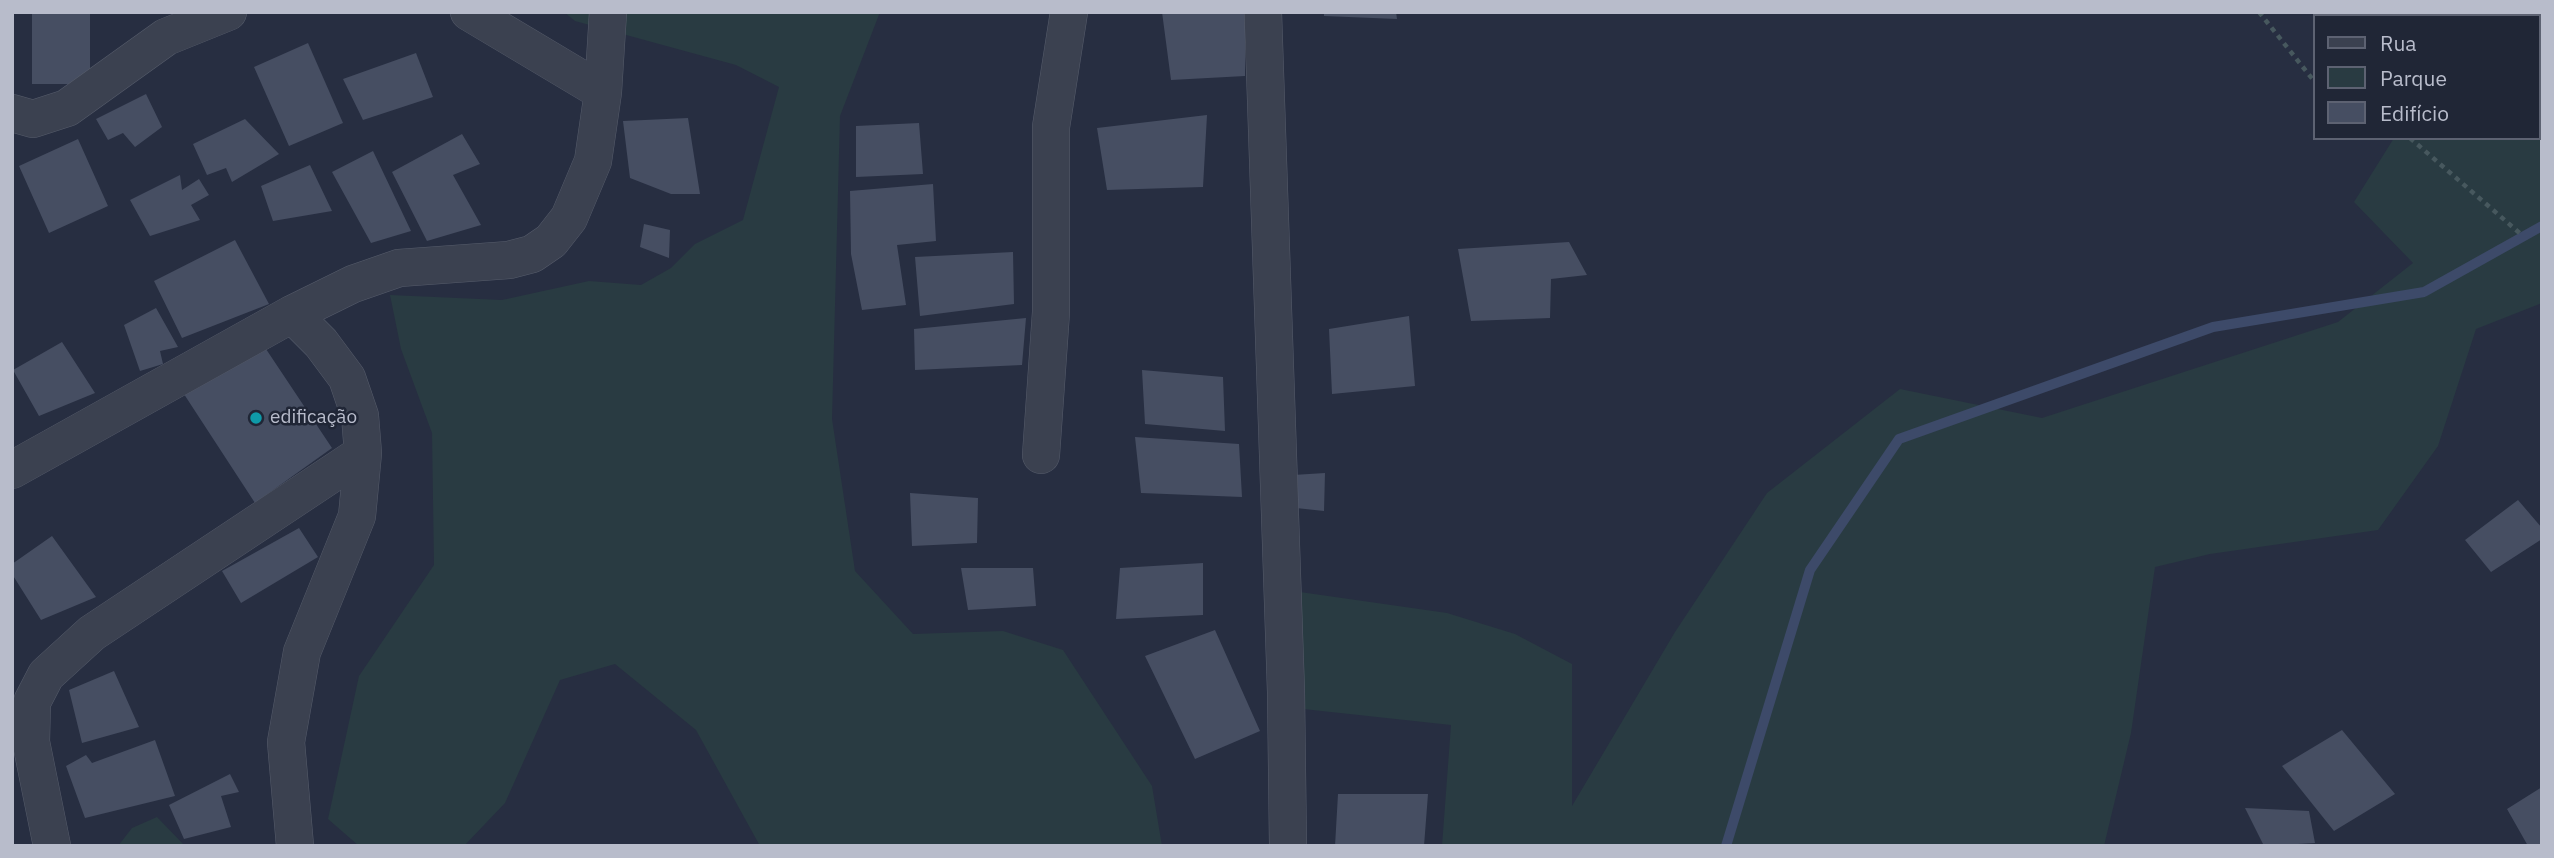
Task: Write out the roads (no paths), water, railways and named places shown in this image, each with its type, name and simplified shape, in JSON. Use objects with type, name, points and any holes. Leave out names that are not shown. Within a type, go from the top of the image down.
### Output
[{"type":"street","points":[[12,113],[33,119],[67,107],[166,37],[228,12]]},
{"type":"street","points":[[470,12],[603,92]]},
{"type":"street","points":[[12,470],[292,314],[353,284],[399,268],[509,260],[532,254],[551,241],[569,218],[593,161],[603,92],[608,12]]},
{"type":"street","points":[[1041,454],[1051,312],[1051,127],[1069,12]]},
{"type":"street","points":[[1263,12],[1286,692],[1288,846]]},
{"type":"street","points":[[292,314],[321,343],[347,378],[360,416],[363,453],[356,516],[331,587],[302,652],[286,742],[295,846]]},
{"type":"street","points":[[52,846],[31,743],[32,702],[46,675],[69,650],[119,614],[363,453]]},
{"type":"waterway","points":[[1726,846],[1810,570],[1899,439],[2213,327],[2424,292],[2542,226]]},
{"type":"place","name":"edificação","points":[[256,418]]}]
